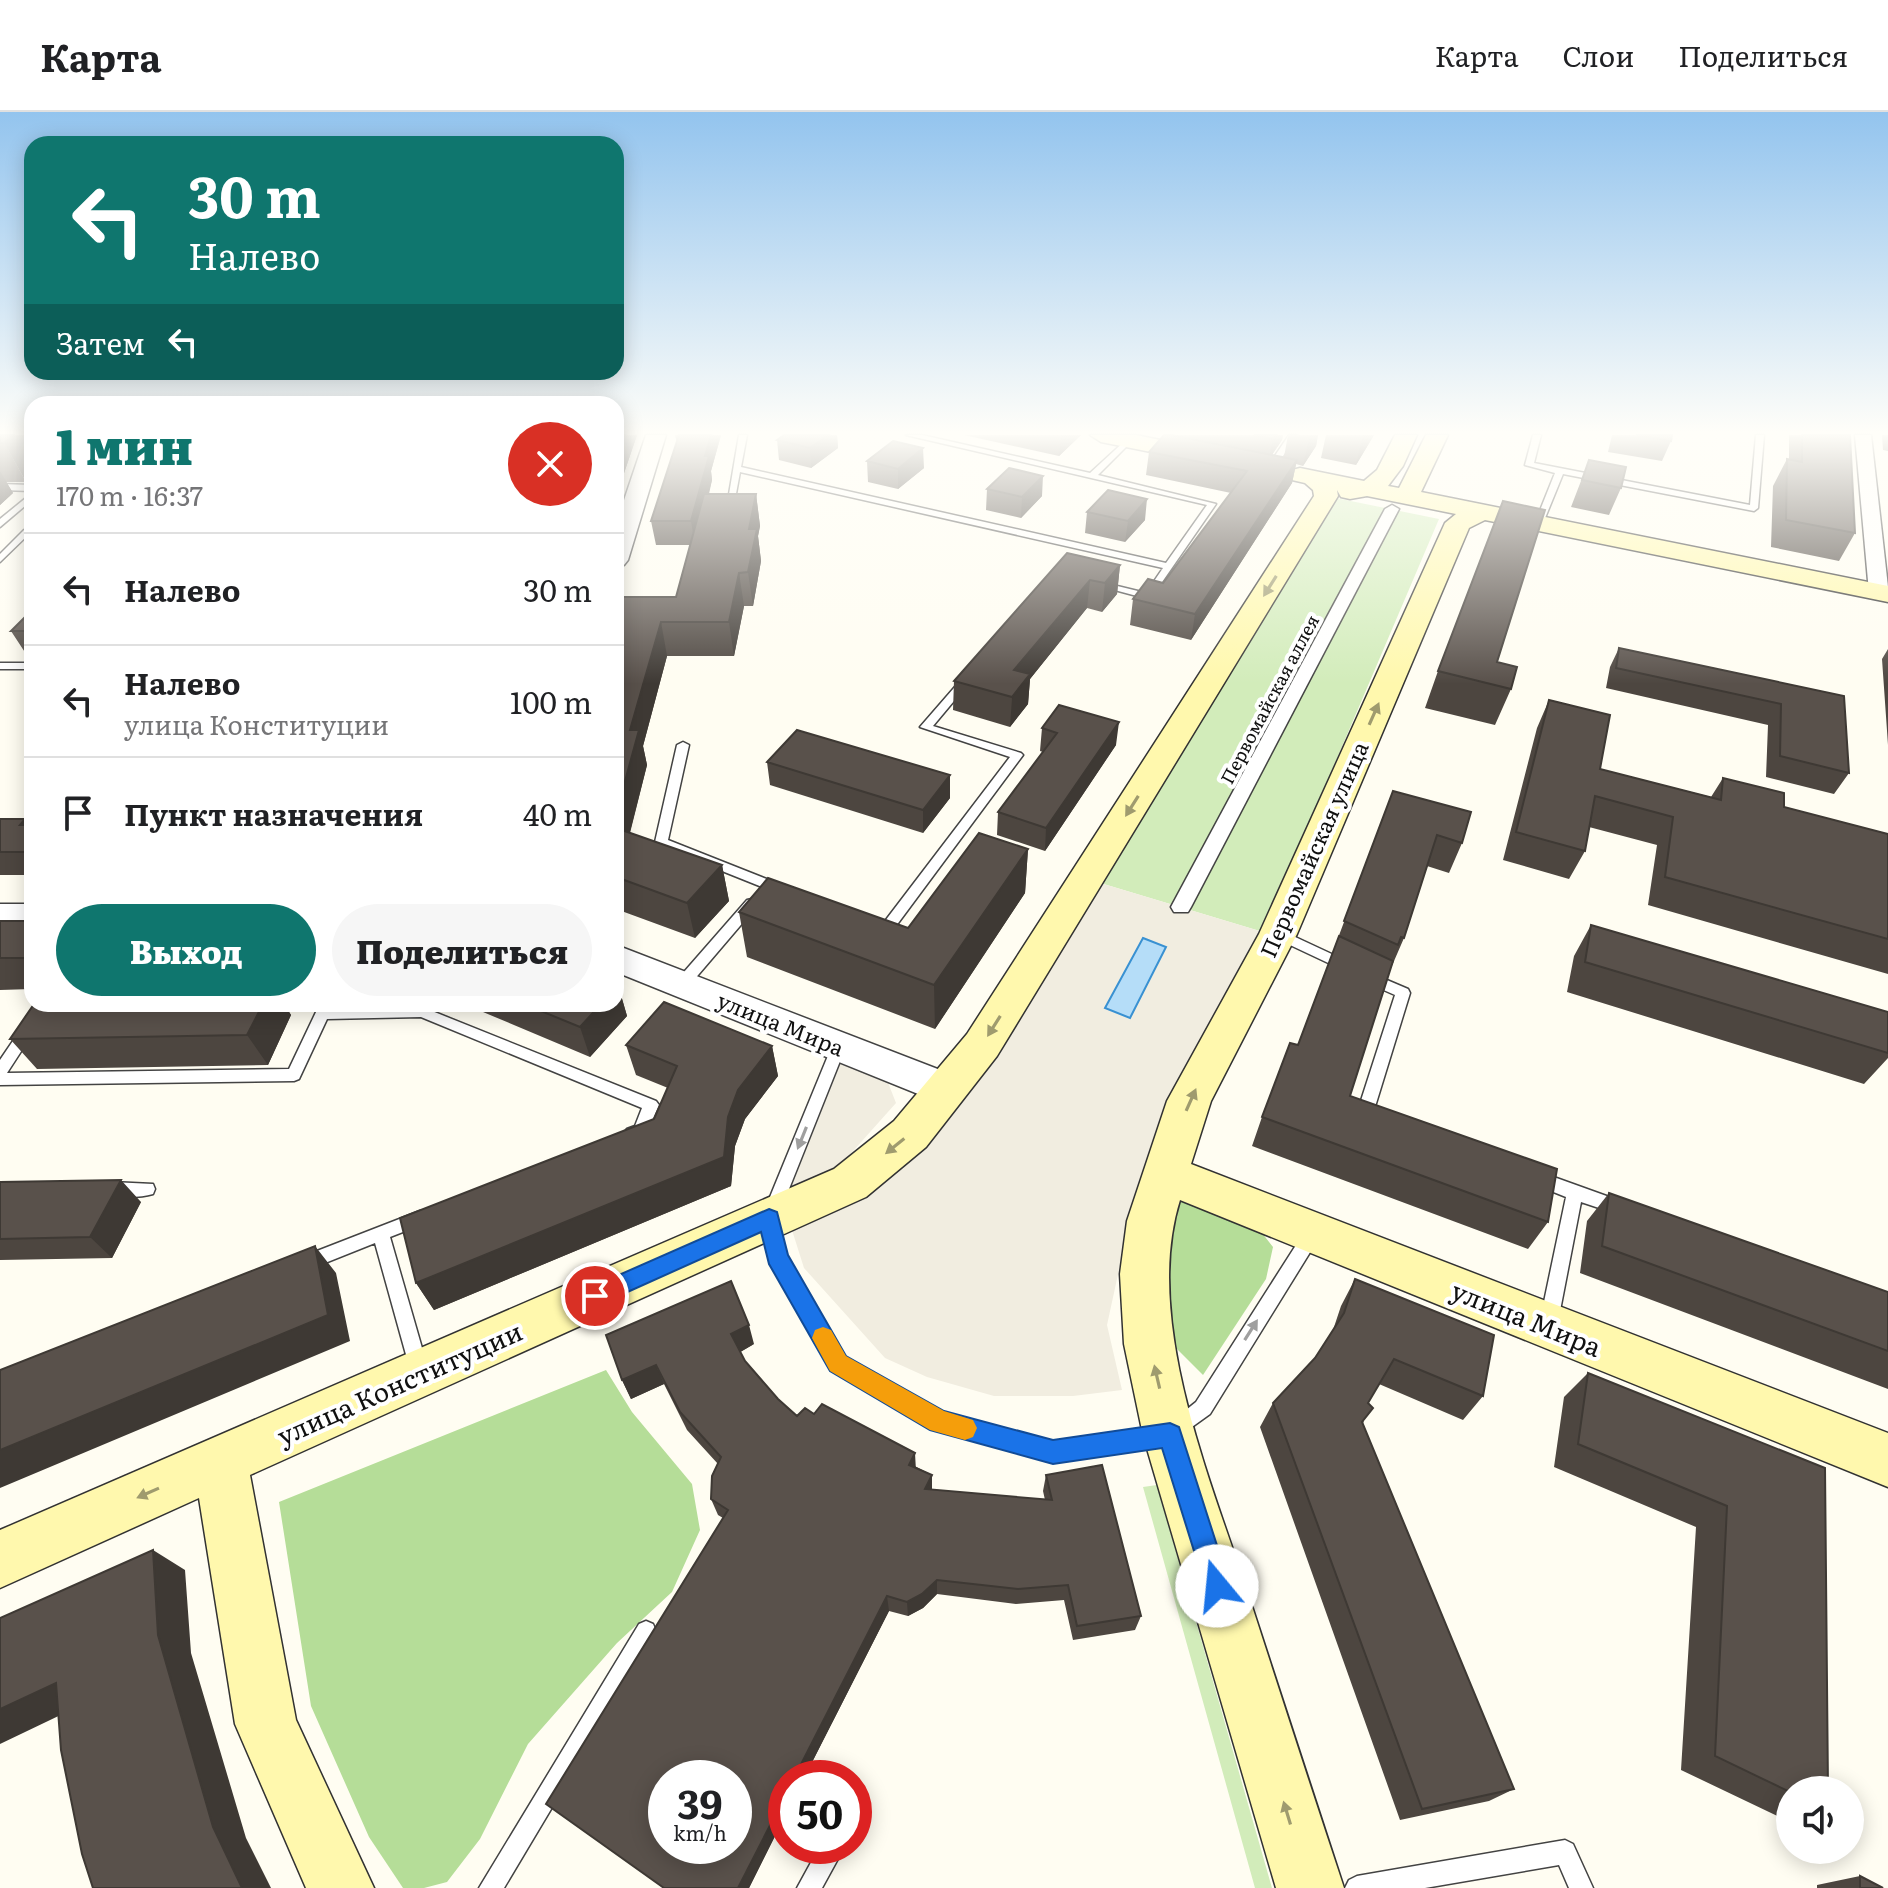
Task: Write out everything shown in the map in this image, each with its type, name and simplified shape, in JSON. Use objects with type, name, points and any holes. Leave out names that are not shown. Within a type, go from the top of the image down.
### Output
[{"type":"main road","points":[[947,1089],[990,1032],[1301,518]]},
{"type":"main road","points":[[1470,518],[1539,523],[1883,593]]},
{"type":"main road","name":"Первомайская улица","points":[[1310,1888],[1170,1435],[1149,1344],[1144,1274],[1150,1221],[1189,1101],[1278,934],[1470,518]]},
{"type":"main road","name":"улица Конституции","points":[[0,1559],[850,1183],[910,1134],[947,1089]]},
{"type":"main road","name":"улица Мира","points":[[1165,1174],[1888,1460]]},
{"type":"main road","points":[[220,1461],[266,1724],[340,1888]]},
{"type":"street","name":"Первомайская аллея","points":[[1181,907],[1390,518]]},
{"type":"street","points":[[1873,518],[1883,593]]},
{"type":"street","points":[[0,916],[24,916]]},
{"type":"street","name":"улица Мира","points":[[624,961],[947,1089]]},
{"type":"lane","points":[[953,518],[1170,567]]},
{"type":"lane","points":[[1087,581],[1148,596],[1203,518]]},
{"type":"lane","points":[[1539,523],[1541,518]]},
{"type":"lane","points":[[0,532],[24,532]]},
{"type":"lane","points":[[0,559],[24,537]]},
{"type":"lane","points":[[0,666],[24,666]]},
{"type":"lane","points":[[870,925],[885,931],[1017,755],[926,727],[976,669]]},
{"type":"lane","points":[[683,745],[661,842],[797,896]]},
{"type":"lane","points":[[682,984],[768,885]]},
{"type":"lane","points":[[1278,934],[1403,993],[1365,1113],[1393,1124]]},
{"type":"lane","points":[[0,1079],[294,1075],[322,1014],[422,1012],[651,1105],[641,1130],[612,1141]]},
{"type":"lane","points":[[0,1072],[33,1023]]},
{"type":"lane","points":[[839,1046],[769,1219],[777,1257],[838,1363],[939,1421],[1053,1452],[1170,1435],[1203,1408],[1313,1232]]},
{"type":"lane","points":[[1519,1172],[1635,1213]]},
{"type":"lane","points":[[88,1190],[147,1189]]},
{"type":"lane","points":[[1548,1325],[1575,1193]]},
{"type":"lane","points":[[293,1268],[438,1210]]},
{"type":"lane","points":[[380,1233],[420,1373]]},
{"type":"lane","points":[[491,1888],[646,1631]]},
{"type":"lane","points":[[1357,1888],[1565,1852],[1581,1888]]},
{"type":"lane","points":[[809,1888],[823,1864]]},
{"type":"green space","points":[[1324,518],[1439,519],[1263,932],[1097,882]]},
{"type":"green space","points":[[1171,1193],[1262,1233],[1273,1247],[1266,1279],[1203,1375],[1170,1342],[1164,1263]]},
{"type":"green space","points":[[606,1370],[632,1412],[692,1484],[700,1530],[672,1592],[617,1643],[528,1744],[480,1839],[447,1882],[424,1888],[403,1888],[369,1837],[311,1706],[279,1502]]},
{"type":"green space","points":[[1157,1485],[1272,1888],[1255,1888],[1143,1487]]},
{"type":"shaded area","points":[[1097,882],[1263,932],[1132,1210],[1107,1325],[1122,1390],[1073,1396],[994,1396],[927,1377],[885,1358],[804,1268],[791,1227],[854,1202]]},
{"type":"shaded area","points":[[840,1064],[887,1080],[896,1103],[837,1169],[789,1193]]},
{"type":"water","points":[[1143,938],[1166,947],[1130,1018],[1105,1008]]},
{"type":"building","points":[[652,518],[692,518],[691,521],[651,521]]},
{"type":"building","points":[[698,518],[751,518],[749,529],[757,529],[748,572],[739,573],[729,622],[661,622],[630,730],[639,730],[624,785],[624,597],[676,597]]},
{"type":"building","points":[[1212,518],[1259,518],[1195,614],[1133,599],[1148,579],[1163,583]]},
{"type":"building","points":[[1497,518],[1543,518],[1497,662],[1517,667],[1511,689],[1438,671]]},
{"type":"building","points":[[1854,518],[1855,533],[1786,520]]},
{"type":"building","points":[[1067,553],[1120,565],[1105,583],[1090,580],[1014,670],[1030,674],[1012,697],[954,681]]},
{"type":"building","points":[[24,618],[24,631],[11,631]]},
{"type":"building","points":[[1619,648],[1844,696],[1849,773],[1780,756],[1781,704],[1616,668]]},
{"type":"building","points":[[1549,700],[1610,715],[1600,769],[1721,800],[1723,778],[1784,793],[1784,807],[1888,834],[1888,939],[1665,877],[1673,817],[1595,796],[1585,851],[1516,832]]},
{"type":"building","points":[[1059,705],[1119,722],[1046,828],[998,812],[1057,733],[1042,728]]},
{"type":"building","points":[[797,730],[950,775],[923,810],[767,762]]},
{"type":"building","points":[[1393,791],[1471,812],[1462,843],[1437,835],[1404,938],[1401,937],[1398,945],[1344,921]]},
{"type":"building","points":[[0,819],[24,819],[20,825],[24,825],[24,852],[0,852]]},
{"type":"building","points":[[624,831],[722,865],[687,903],[624,880]]},
{"type":"building","points":[[979,833],[1028,849],[934,985],[739,912],[768,878],[908,928]]},
{"type":"building","points":[[0,921],[24,921],[24,958],[0,958]]},
{"type":"building","points":[[1591,925],[1888,1012],[1888,1053],[1585,962]]},
{"type":"building","points":[[1339,936],[1393,961],[1350,1096],[1557,1169],[1548,1222],[1262,1117],[1290,1043],[1298,1045]]},
{"type":"building","points":[[664,1002],[772,1046],[738,1090],[728,1117],[724,1157],[416,1283],[400,1218],[654,1119],[677,1066],[626,1045]]},
{"type":"building","points":[[29,1012],[259,1012],[247,1035],[10,1039]]},
{"type":"building","points":[[543,1012],[594,1012],[580,1027]]},
{"type":"building","points":[[121,1180],[90,1237],[0,1239],[0,1182]]},
{"type":"building","points":[[1609,1193],[1888,1292],[1888,1351],[1602,1246]]},
{"type":"building","points":[[315,1246],[328,1315],[0,1450],[0,1370]]},
{"type":"building","points":[[1355,1279],[1494,1335],[1483,1396],[1394,1359],[1368,1403],[1373,1408],[1362,1422],[1514,1789],[1422,1809],[1273,1403],[1315,1358],[1344,1313]]},
{"type":"building","points":[[731,1281],[749,1325],[731,1334],[745,1361],[778,1399],[797,1416],[805,1408],[814,1414],[822,1404],[915,1453],[909,1465],[932,1475],[925,1489],[1052,1500],[1046,1475],[1102,1465],[1141,1616],[1077,1626],[1068,1585],[1018,1589],[937,1580],[922,1594],[907,1602],[887,1596],[803,1760],[768,1760],[768,1829],[752,1861],[752,1760],[648,1760],[648,1864],[750,1864],[738,1888],[664,1888],[546,1804],[728,1510],[711,1499],[712,1476],[721,1457],[680,1412],[656,1365],[622,1380],[606,1335]]},
{"type":"building","points":[[1588,1373],[1825,1468],[1828,1776],[1776,1776],[1776,1785],[1715,1756],[1727,1506],[1578,1444]]},
{"type":"building","points":[[153,1550],[158,1635],[213,1827],[242,1888],[93,1888],[82,1854],[61,1750],[56,1683],[0,1709],[0,1618]]},
{"type":"building","points":[[1860,1876],[1883,1888],[1860,1888]]},
{"type":"slow traffic","points":[[823,1338],[838,1363],[939,1421],[965,1428]]},
{"type":"route","points":[[595,1296],[769,1219],[777,1257],[838,1363],[939,1421],[1053,1452],[1170,1435],[1217,1586]]}]
